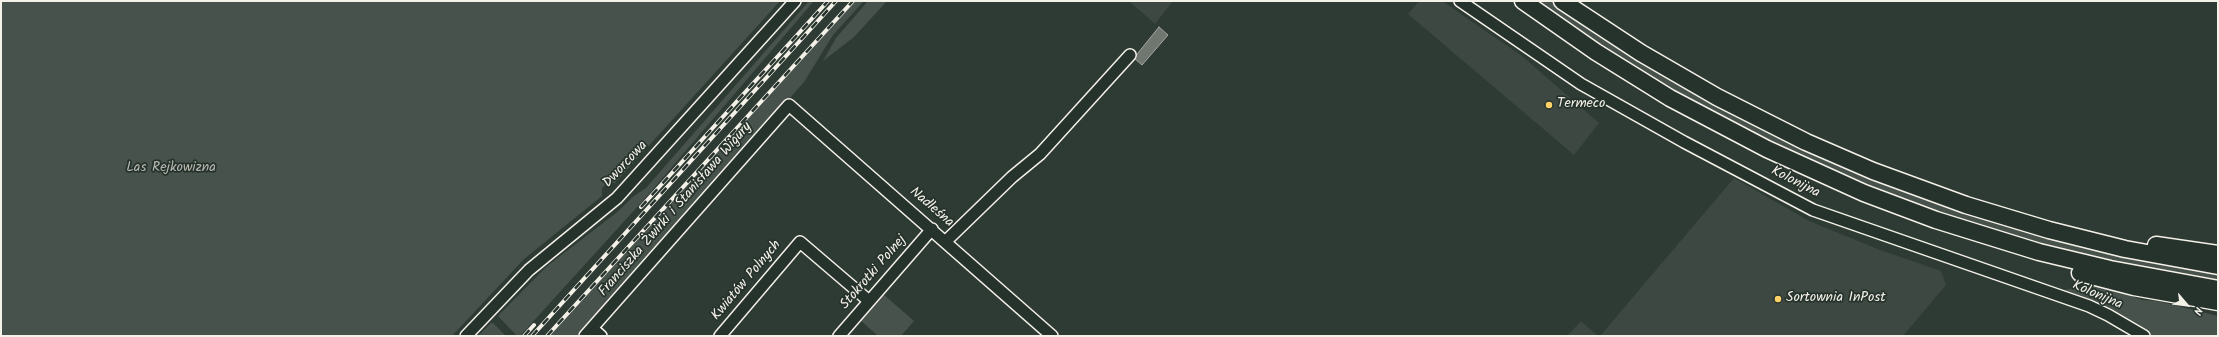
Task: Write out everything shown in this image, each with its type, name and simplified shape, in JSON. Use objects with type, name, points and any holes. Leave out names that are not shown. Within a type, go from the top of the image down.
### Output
[{"type":"highway","points":[[1523,1],[1617,66],[1724,128],[1841,183],[1959,227],[2035,258],[2103,279],[2168,295],[2218,302]]},
{"type":"highway","points":[[1562,1],[1683,78],[1736,108],[1800,139],[1862,166],[1933,194],[2009,219],[2125,249],[2218,266]]},
{"type":"highway","points":[[1959,227],[2087,264],[2218,290]]},
{"type":"highway","points":[[2070,236],[2125,240],[2218,254]]},
{"type":"street","name":"Dworcowa","points":[[466,336],[529,270],[617,198],[795,1]]},
{"type":"street","name":"Kolonijna","points":[[1460,1],[1581,84],[1704,153],[1813,210],[2089,306],[2144,336]]},
{"type":"street","points":[[946,241],[1012,177],[1040,154],[1130,55]]},
{"type":"street","name":"Nadleśna","points":[[789,105],[946,241],[1052,336]]},
{"type":"street","name":"Franciszka Żwirki i Stanisława Wigury","points":[[589,332],[789,105]]},
{"type":"street","name":"Stokrotki Polnej","points":[[839,336],[932,229]]},
{"type":"street","name":"Kwiatów Polnych","points":[[720,336],[800,242],[868,301]]},
{"type":"street","points":[[589,332],[602,336]]},
{"type":"shaded area","points":[[1129,1],[1173,1],[1155,24]]},
{"type":"shaded area","points":[[1419,1],[1442,1],[1522,56],[1599,123],[1574,155],[1408,14]]},
{"type":"shaded area","points":[[1159,27],[1168,35],[1142,65],[1134,58]]},
{"type":"shaded area","points":[[1734,178],[1809,221],[1880,250],[1941,271],[1946,285],[1903,336],[1600,336]]},
{"type":"shaded area","points":[[1581,321],[1598,336],[1567,336]]},
{"type":"green space","name":"Las Rejkowizna","points":[[1,1],[780,1],[615,183],[607,183],[602,188],[602,196],[524,259],[452,336],[1,336]]},
{"type":"green space","points":[[809,1],[814,1],[648,195],[520,336],[517,336],[498,316],[546,267],[646,188]]},
{"type":"green space","points":[[855,1],[864,1],[833,35],[804,82],[579,336],[550,336]]},
{"type":"green space","points":[[868,1],[887,1],[854,37],[823,61],[836,38]]},
{"type":"green space","points":[[1530,1],[1555,1],[1874,176],[2218,271],[2218,285],[2043,248],[1902,202],[1711,116]]},
{"type":"green space","points":[[2097,284],[2142,300],[2157,301],[2218,316],[2218,336],[2149,336],[2059,291]]},
{"type":"green space","points":[[883,294],[914,321],[901,336],[878,336],[860,320]]},
{"type":"green space","points":[[491,323],[493,323],[506,336],[478,336]]},
{"type":"railway","points":[[641,207],[828,1]]},
{"type":"railway","points":[[532,336],[836,1]]},
{"type":"railway","points":[[547,336],[853,1]]},
{"type":"railway","points":[[524,336],[534,325]]},
{"type":"place","name":"Termeco","points":[[1549,105]]},
{"type":"place","name":"Sortownia InPost","points":[[1778,299]]}]
